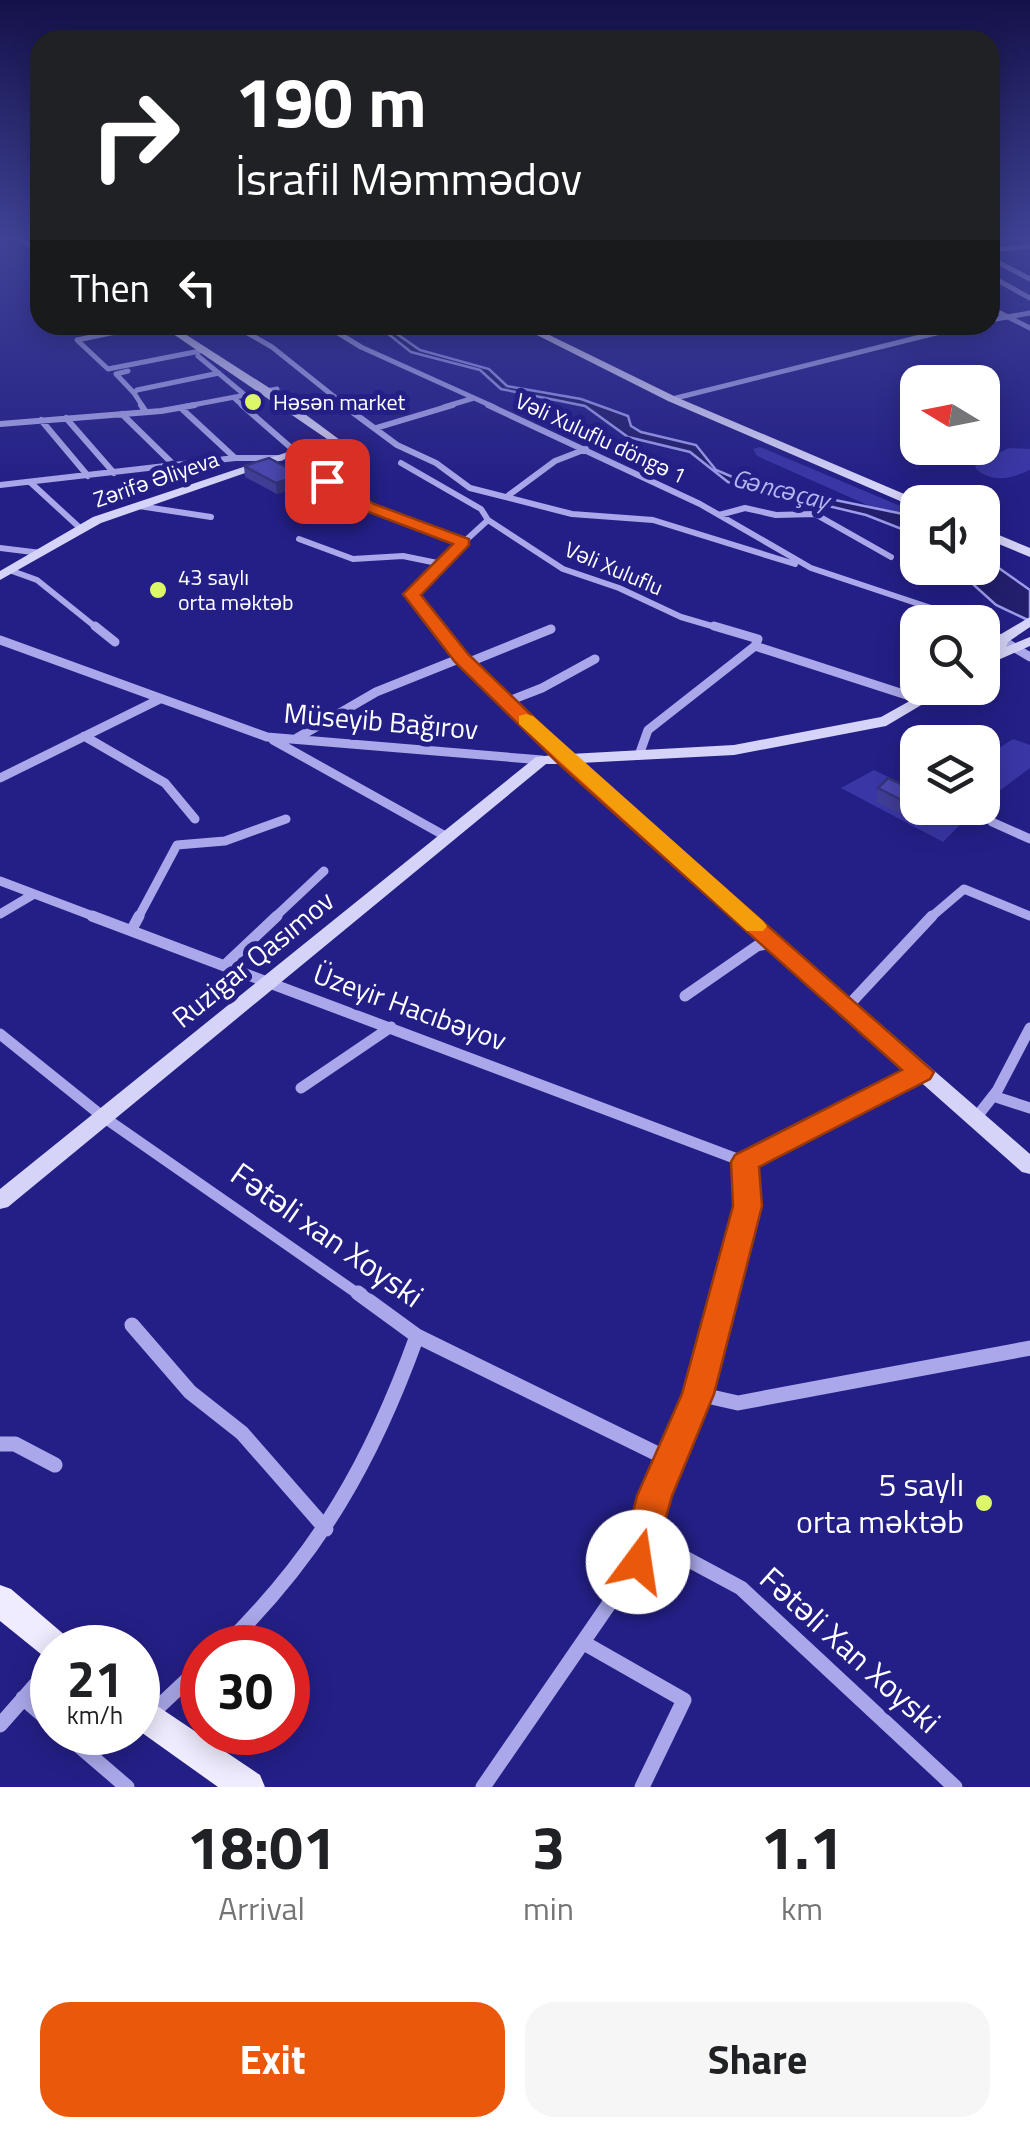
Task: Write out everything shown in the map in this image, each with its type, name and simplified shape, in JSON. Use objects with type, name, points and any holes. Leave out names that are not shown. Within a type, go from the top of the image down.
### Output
[{"type":"main road","points":[[0,1600],[30,1626]]},
{"type":"main road","points":[[160,1726],[248,1787]]},
{"type":"street","points":[[101,335],[77,340],[108,369],[201,353],[272,390]]},
{"type":"street","points":[[178,335],[246,396]]},
{"type":"street","points":[[197,335],[272,390],[334,444],[317,472]]},
{"type":"street","points":[[251,335],[376,428],[470,488],[572,514],[653,520],[810,568]]},
{"type":"street","name":"Vəli Xuluflu döngə 1","points":[[342,335],[586,449],[720,516],[810,568],[922,605]]},
{"type":"street","points":[[541,335],[672,398],[900,496]]},
{"type":"street","points":[[672,398],[927,335]]},
{"type":"street","points":[[146,412],[116,374],[201,353]]},
{"type":"street","points":[[134,392],[219,373]]},
{"type":"street","points":[[0,424],[182,408],[272,390]]},
{"type":"street","points":[[234,398],[297,452]]},
{"type":"street","points":[[376,428],[474,398]]},
{"type":"street","points":[[182,408],[236,458]]},
{"type":"street","points":[[122,414],[174,466]]},
{"type":"street","points":[[66,418],[114,473]]},
{"type":"street","points":[[41,420],[88,476]]},
{"type":"street","name":"Zərifə Əliyeva","points":[[6,574],[80,528],[297,452],[334,444]]},
{"type":"street","points":[[509,495],[556,462],[586,449]]},
{"type":"street","points":[[0,472],[4,485],[236,458],[281,458],[317,472],[368,507],[464,542]]},
{"type":"street","name":"Vəli Xuluflu","points":[[402,463],[481,509],[488,520],[562,570],[620,588],[681,617],[758,640],[755,646],[900,693]]},
{"type":"street","points":[[30,482],[80,528]]},
{"type":"street","points":[[140,506],[212,517]]},
{"type":"street","points":[[720,516],[745,508],[776,514],[815,514],[891,557]]},
{"type":"street","points":[[488,520],[412,594],[464,661],[565,758],[1030,1166]]},
{"type":"street","points":[[299,539],[352,558],[392,555],[442,564]]},
{"type":"street","points":[[1000,540],[1030,553]]},
{"type":"street","points":[[0,548],[41,553]]},
{"type":"street","points":[[6,574],[37,580],[115,642]]},
{"type":"street","points":[[1000,645],[1030,621]]},
{"type":"street","points":[[295,739],[336,712],[428,667],[464,661],[550,630]]},
{"type":"street","name":"Müseyib Bağırov","points":[[0,640],[267,737],[542,760],[734,750],[886,722],[914,705]]},
{"type":"street","points":[[1000,640],[1026,648]]},
{"type":"street","points":[[639,755],[648,730],[755,646]]},
{"type":"street","points":[[506,702],[595,660]]},
{"type":"street","points":[[0,778],[161,698]]},
{"type":"street","points":[[84,736],[165,783],[195,819]]},
{"type":"street","points":[[267,737],[447,837]]},
{"type":"street","name":"Ruzigar Qasımov","points":[[0,1201],[542,760]]},
{"type":"street","points":[[131,931],[177,844],[225,842],[286,819]]},
{"type":"street","points":[[999,825],[1030,839]]},
{"type":"street","points":[[224,966],[324,871]]},
{"type":"street","name":"Üzeyir Hacıbəyov","points":[[0,882],[744,1162]]},
{"type":"street","points":[[847,1007],[948,898],[964,890],[1030,916]]},
{"type":"street","points":[[0,914],[34,894]]},
{"type":"street","points":[[685,996],[756,946],[774,942]]},
{"type":"street","points":[[301,1088],[390,1027]]},
{"type":"street","points":[[975,1119],[993,1096],[1030,1028]]},
{"type":"street","name":"Fətəli xan Xoyski","points":[[0,1034],[101,1118],[309,1257],[417,1336],[390,1413],[353,1492],[271,1603],[248,1625]]},
{"type":"street","points":[[482,1787],[631,1577],[646,1536],[654,1496],[698,1394],[748,1206],[744,1162],[921,1072]]},
{"type":"street","points":[[993,1096],[1030,1108]]},
{"type":"street","points":[[132,1325],[190,1392],[242,1433],[326,1529]]},
{"type":"street","points":[[417,1336],[672,1460]]},
{"type":"street","points":[[698,1394],[738,1403],[1030,1348]]},
{"type":"street","points":[[0,1444],[15,1444],[55,1465]]},
{"type":"street","name":"Fətəli Xan Xoyski","points":[[646,1536],[741,1588],[955,1787]]},
{"type":"street","points":[[584,1643],[684,1700],[642,1787]]},
{"type":"street","points":[[160,1699],[180,1683]]},
{"type":"street","points":[[0,1724],[30,1690]]},
{"type":"street","points":[[23,1698],[30,1704]]},
{"type":"street","points":[[90,1755],[127,1787]]},
{"type":"shaded area","points":[[760,447],[900,506],[900,519],[757,456],[753,449]]},
{"type":"shaded area","points":[[1009,448],[1030,449],[1030,470],[1002,478],[976,469],[975,465],[1000,465],[1000,452]]},
{"type":"shaded area","points":[[1013,739],[1030,745],[1030,768],[1000,790],[1000,747]]},
{"type":"shaded area","points":[[874,770],[900,783],[900,819],[841,788]]},
{"type":"shaded area","points":[[911,825],[960,825],[943,842]]},
{"type":"water","name":"Gəncəçay","points":[[390,335],[398,335],[420,350],[489,369],[507,386],[581,399],[628,416],[631,426],[641,432],[696,445],[716,470],[742,481],[900,513],[900,528],[866,515],[728,482],[690,452],[628,437],[585,406],[501,389],[480,370],[411,352]]},
{"type":"water","points":[[1000,569],[1030,590],[1030,621],[1000,605],[974,585],[1000,585]]},
{"type":"building","points":[[269,458],[301,475],[276,483],[244,466]]},
{"type":"building","points":[[888,778],[900,784],[900,799],[878,788]]},
{"type":"slow traffic","points":[[526,720],[755,926]]},
{"type":"place","name":"Həsən market","points":[[253,402]]},
{"type":"place","name":"43 saylı orta məktəb","points":[[158,590]]},
{"type":"place","name":"5 saylı orta məktəb","points":[[984,1503]]},
{"type":"route","points":[[327,481],[368,507],[464,542],[412,594],[462,658],[565,758],[921,1072],[744,1162],[748,1206],[698,1394],[654,1496],[638,1562]]}]
